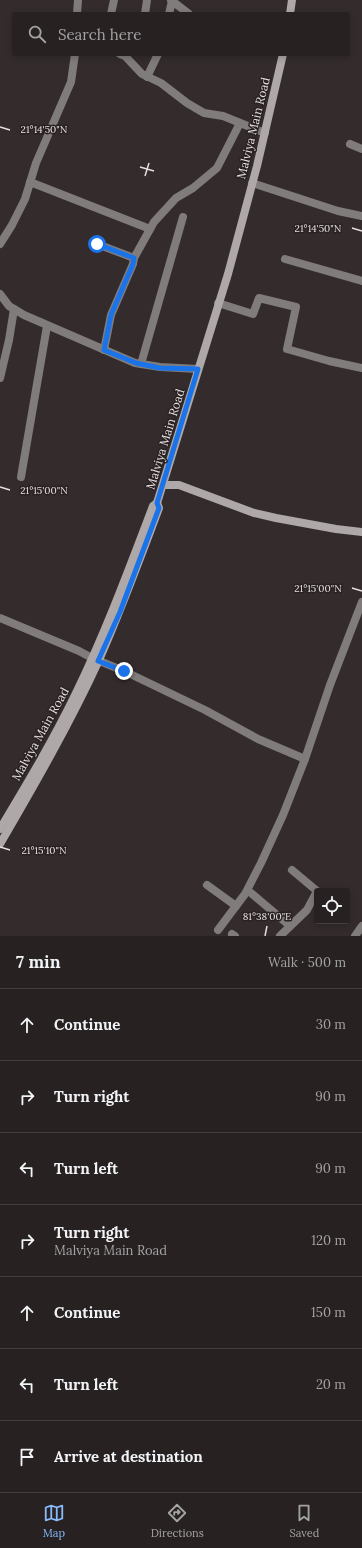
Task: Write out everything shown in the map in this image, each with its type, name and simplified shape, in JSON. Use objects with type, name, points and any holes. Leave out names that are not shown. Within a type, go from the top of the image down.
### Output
[{"type":"street","points":[[76,12],[78,0]]},
{"type":"street","points":[[111,12],[114,0]]},
{"type":"street","points":[[145,12],[147,0]]},
{"type":"street","points":[[290,12],[292,0]]},
{"type":"street","points":[[169,12],[172,1],[182,4]]},
{"type":"street","points":[[0,244],[22,205],[36,163],[71,82],[75,56]]},
{"type":"street","points":[[125,56],[142,74],[161,83],[187,103],[204,113],[223,116],[265,133]]},
{"type":"street","points":[[147,77],[157,56]]},
{"type":"street","name":"Malviya Main Road","points":[[0,829],[38,771],[69,719],[95,659],[120,612],[138,554],[159,508],[157,503],[228,274],[265,133],[281,56]]},
{"type":"street","points":[[104,350],[111,315],[133,264],[134,258],[150,228],[176,198],[193,188],[217,168],[240,123]]},
{"type":"street","points":[[350,144],[362,149]]},
{"type":"street","points":[[30,182],[150,228]]},
{"type":"street","points":[[252,183],[338,211],[362,216]]},
{"type":"street","points":[[141,364],[183,218]]},
{"type":"street","points":[[97,244],[134,258]]},
{"type":"street","points":[[285,259],[362,281]]},
{"type":"street","points":[[0,294],[9,306],[48,326],[104,350],[141,364],[160,368],[198,369]]},
{"type":"street","points":[[218,303],[253,314],[259,298],[296,307],[287,350],[362,368]]},
{"type":"street","points":[[0,378],[2,363],[13,322],[14,308]]},
{"type":"street","points":[[21,477],[48,326]]},
{"type":"street","points":[[163,485],[179,485],[254,513],[336,529],[362,532]]},
{"type":"street","points":[[218,930],[245,894],[261,864],[283,815],[362,602]]},
{"type":"street","points":[[0,618],[124,671],[205,710],[258,739],[305,759]]},
{"type":"street","points":[[0,844],[38,771]]},
{"type":"street","points":[[292,870],[314,888]]},
{"type":"street","points":[[207,885],[236,906]]},
{"type":"street","points":[[251,893],[290,926]]},
{"type":"street","points":[[280,936],[306,910],[314,896]]},
{"type":"street","points":[[355,936],[362,926]]},
{"type":"route","points":[[97,244],[134,258],[133,264],[111,315],[104,350],[136,363],[160,368],[198,369],[157,503],[159,508],[120,612],[98,661],[124,671]]}]
